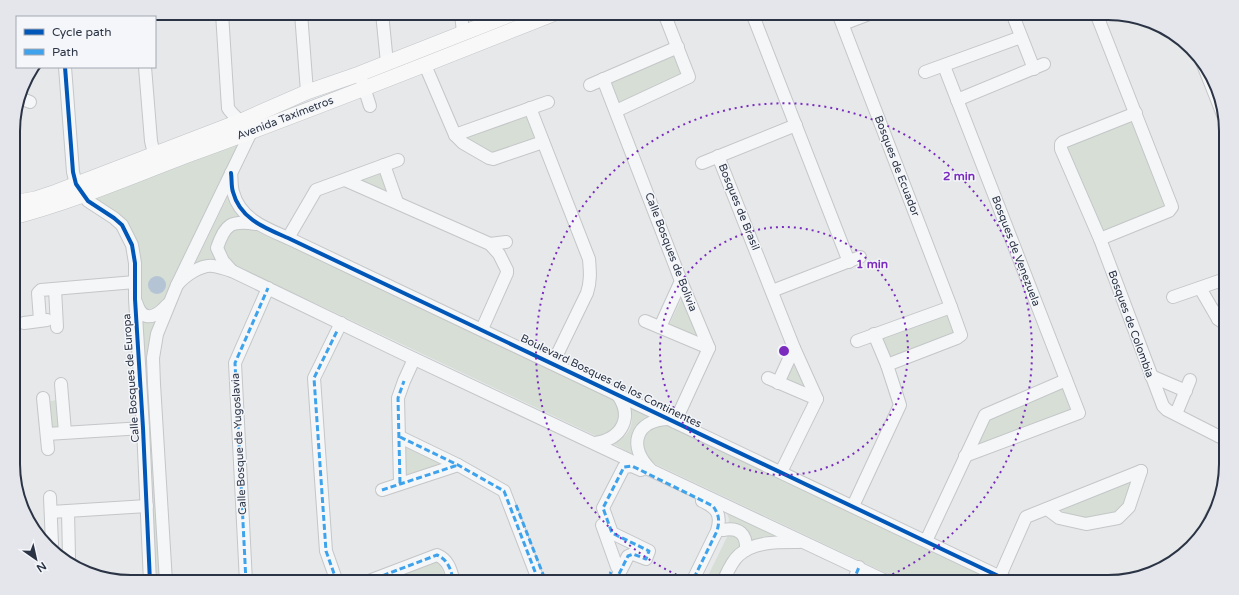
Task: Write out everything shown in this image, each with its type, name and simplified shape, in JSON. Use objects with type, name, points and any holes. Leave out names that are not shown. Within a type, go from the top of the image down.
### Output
[{"type":"main road","name":"Avenida Taxímetros","points":[[20,202],[35,199],[56,192],[79,189],[251,132],[362,81],[387,63],[496,20]]},
{"type":"main road","points":[[513,20],[515,29]]},
{"type":"main road","name":"Avenida Taxímetros","points":[[20,215],[32,212],[154,154],[241,121],[307,92],[362,81],[425,65],[538,20]]},
{"type":"street","points":[[222,20],[228,108],[232,114],[251,132]]},
{"type":"street","points":[[302,20],[307,92]]},
{"type":"street","points":[[383,20],[387,63]]},
{"type":"street","points":[[461,20],[462,33]]},
{"type":"street","points":[[616,111],[688,78],[688,74],[667,20]]},
{"type":"street","points":[[755,20],[796,125],[855,260],[772,291]]},
{"type":"street","name":"Bosques de Ecuador","points":[[840,20],[960,333],[959,337],[887,365]]},
{"type":"street","points":[[957,100],[1039,66],[1021,37],[1015,20]]},
{"type":"street","points":[[1099,20],[1172,205],[1172,209],[1100,239]]},
{"type":"street","points":[[925,72],[1021,37]]},
{"type":"street","points":[[590,85],[678,47]]},
{"type":"street","points":[[425,65],[455,135],[462,144],[493,159],[543,142]]},
{"type":"street","name":"Bosques de Venezuela","points":[[944,66],[1079,413],[965,456]]},
{"type":"street","points":[[65,68],[73,172],[79,189]]},
{"type":"street","points":[[145,68],[151,141],[154,154]]},
{"type":"street","name":"Calle Bosques de Bolivia","points":[[603,79],[681,281],[709,348]]},
{"type":"street","points":[[362,81],[370,106]]},
{"type":"street","points":[[455,135],[548,102]]},
{"type":"street","points":[[530,108],[589,258],[590,284],[587,293],[553,363]]},
{"type":"street","name":"Bosques de Colombia","points":[[1136,112],[1061,144],[1061,149],[1100,239],[1164,407],[1176,414]]},
{"type":"street","name":"Bosques de Brasil","points":[[796,125],[718,156],[794,348],[817,399]]},
{"type":"street","name":"Calle Bosques de Europa","points":[[166,575],[153,358],[157,334],[170,300],[251,132]]},
{"type":"street","points":[[702,162],[718,156]]},
{"type":"street","points":[[288,238],[315,192],[398,160]]},
{"type":"street","points":[[384,166],[397,202]]},
{"type":"street","name":"Boulevard Bosques de los Continentes","points":[[231,173],[232,191],[236,201],[242,210],[256,224],[482,329],[671,421],[997,575]]},
{"type":"street","points":[[345,180],[490,244],[499,254],[507,273],[482,329]]},
{"type":"street","name":"Calle Bosques de Europa","points":[[79,189],[88,200],[122,225],[132,245],[135,263],[135,299],[150,575]]},
{"type":"street","points":[[232,271],[223,261],[217,248],[222,234],[226,228],[232,224],[243,222],[256,224]]},
{"type":"street","points":[[490,244],[506,242]]},
{"type":"street","points":[[177,285],[182,278],[203,266],[214,266],[232,271],[414,359],[874,575]]},
{"type":"street","points":[[660,327],[681,281]]},
{"type":"street","points":[[1173,297],[1219,281]]},
{"type":"street","points":[[40,320],[40,290],[135,282]]},
{"type":"street","name":"Calle Bosque de Yugoslavia","points":[[246,575],[235,363],[268,288]]},
{"type":"street","points":[[1200,288],[1219,317]]},
{"type":"street","points":[[24,323],[40,320],[56,323],[55,289]]},
{"type":"street","points":[[135,299],[140,311],[145,315],[154,316],[162,311],[170,300]]},
{"type":"street","points":[[857,341],[951,307]]},
{"type":"street","points":[[645,321],[709,348],[671,421],[654,421],[644,426],[638,436],[637,450],[646,465],[652,471]]},
{"type":"street","points":[[335,575],[326,550],[314,378],[341,323]]},
{"type":"street","points":[[853,506],[900,405],[887,365],[874,334]]},
{"type":"street","points":[[781,472],[817,399],[773,381],[794,348]]},
{"type":"street","points":[[400,483],[398,398],[414,359]]},
{"type":"street","points":[[1151,376],[1188,385],[1176,414],[1219,436]]},
{"type":"street","points":[[926,541],[986,414],[1066,380]]},
{"type":"street","points":[[48,449],[38,399],[61,390],[65,432]]},
{"type":"street","points":[[595,443],[610,439],[615,436],[621,428],[625,419],[626,411],[617,394]]},
{"type":"street","points":[[46,434],[143,428]]},
{"type":"street","points":[[400,437],[458,465],[504,491],[536,575]]},
{"type":"street","points":[[611,575],[605,535],[596,508],[623,457]]},
{"type":"street","points":[[382,490],[458,465]]},
{"type":"street","points":[[613,575],[628,556],[633,554],[646,559],[649,551],[612,533],[603,508],[624,467],[632,466],[713,506],[718,514],[719,522],[717,531],[695,575]]},
{"type":"street","points":[[1006,575],[1026,517],[1141,471],[1129,506],[1118,518],[1086,524],[1060,518],[1048,509]]},
{"type":"street","points":[[50,497],[50,539]]},
{"type":"street","points":[[701,575],[723,530],[725,522],[722,514],[711,498]]},
{"type":"street","points":[[516,505],[543,575]]},
{"type":"street","points":[[51,512],[147,506]]},
{"type":"street","points":[[68,511],[69,556]]},
{"type":"street","points":[[723,530],[736,530],[745,536],[747,542],[746,550]]},
{"type":"street","points":[[605,535],[644,553]]},
{"type":"street","points":[[56,543],[68,542]]},
{"type":"street","points":[[726,575],[738,555],[746,550],[770,542],[803,542]]},
{"type":"street","points":[[612,575],[629,546]]},
{"type":"street","points":[[384,575],[437,555],[448,562],[452,575]]},
{"type":"street","points":[[856,575],[859,568]]},
{"type":"shaded area","points":[[675,55],[683,77],[619,104],[610,81]]},
{"type":"shaded area","points":[[525,113],[537,140],[493,156],[463,140],[467,134]]},
{"type":"shaded area","points":[[1132,117],[1171,209],[1104,237],[1066,146]]},
{"type":"shaded area","points":[[240,141],[166,298],[160,304],[152,308],[146,308],[141,300],[140,270],[137,246],[131,227],[119,214],[93,198]]},
{"type":"shaded area","points":[[376,171],[382,174],[390,192],[356,178]]},
{"type":"shaded area","points":[[229,194],[234,210],[243,218],[231,221],[219,264],[193,268]]},
{"type":"shaded area","points":[[246,225],[614,399],[621,415],[615,428],[606,435],[596,436],[317,304],[231,266],[224,251],[225,240],[231,229]]},
{"type":"shaded area","points":[[682,298],[702,338],[669,325]]},
{"type":"shaded area","points":[[945,313],[952,315],[958,332],[889,360],[881,338]]},
{"type":"shaded area","points":[[141,318],[147,322],[154,322],[157,320],[152,336],[162,575],[155,575]]},
{"type":"shaded area","points":[[794,363],[806,388],[803,391],[785,379]]},
{"type":"shaded area","points":[[1065,384],[1074,408],[973,450],[986,419]]},
{"type":"shaded area","points":[[56,400],[61,405],[63,421],[58,427],[50,427],[48,402]]},
{"type":"shaded area","points":[[631,407],[655,419],[650,420],[635,456],[612,443],[623,437],[630,430],[632,420]]},
{"type":"shaded area","points":[[652,424],[669,425],[932,552],[985,575],[889,575],[649,461],[645,458],[640,438]]},
{"type":"shaded area","points":[[405,445],[446,464],[405,477]]},
{"type":"shaded area","points":[[1135,478],[1126,504],[1111,516],[1078,519],[1058,509]]},
{"type":"shaded area","points":[[726,511],[794,540],[752,544],[728,527],[729,519]]},
{"type":"shaded area","points":[[733,532],[743,544],[733,552],[722,575],[708,575],[729,533]]},
{"type":"shaded area","points":[[438,559],[444,575],[397,575]]},
{"type":"water","points":[[157,276],[163,279],[166,285],[163,291],[157,294],[151,291],[148,285],[151,279]]},
{"type":"marked path","points":[[246,575],[235,363],[268,288]]},
{"type":"marked path","points":[[335,575],[326,551],[314,378],[338,329]]},
{"type":"marked path","points":[[400,483],[398,398],[404,381]]},
{"type":"marked path","points":[[400,437],[458,465],[504,491],[536,575]]},
{"type":"marked path","points":[[382,490],[458,465]]},
{"type":"marked path","points":[[618,575],[628,556],[633,554],[646,559],[649,551],[612,533],[603,508],[624,467],[632,466],[713,506],[717,512],[719,521],[717,531],[695,575]]},
{"type":"marked path","points":[[516,505],[543,575]]},
{"type":"marked path","points":[[384,575],[437,555],[447,563],[452,575]]},
{"type":"marked path","points":[[856,575],[859,567]]},
{"type":"cycle path","points":[[65,68],[73,172],[76,184],[88,201],[122,225],[132,245],[135,263],[135,299],[150,575]]},
{"type":"cycle path","points":[[231,173],[232,190],[236,201],[247,216],[262,226],[996,575]]}]
